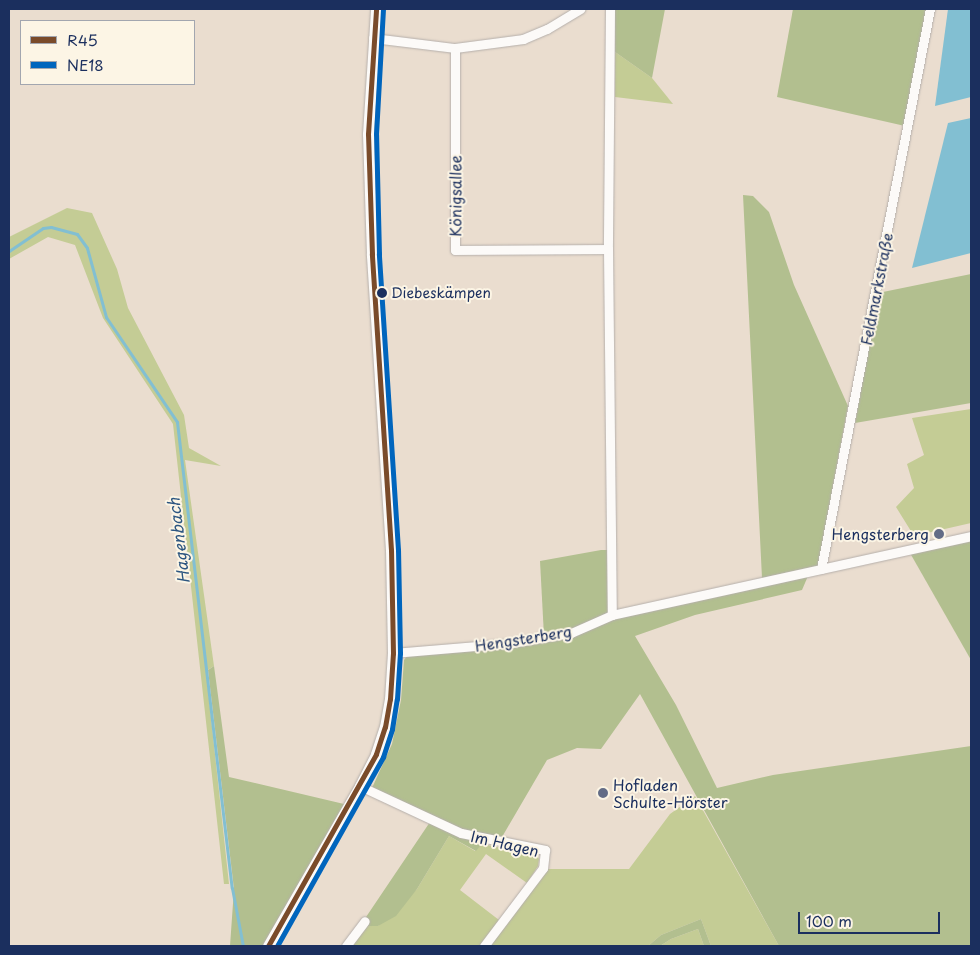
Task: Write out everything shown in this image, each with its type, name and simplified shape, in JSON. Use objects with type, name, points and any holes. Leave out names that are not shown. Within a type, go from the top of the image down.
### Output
[{"type":"main road","points":[[268,946],[360,786],[376,754],[385,727],[390,699],[393,653],[391,550],[372,254],[368,143],[376,9]]},
{"type":"street","points":[[374,38],[455,48],[523,39],[547,29],[580,9]]},
{"type":"street","points":[[610,9],[608,249],[612,615]]},
{"type":"street","name":"Feldmarkstraße","points":[[822,569],[930,9]]},
{"type":"street","name":"Königsallee","points":[[455,48],[455,250],[608,249]]},
{"type":"street","name":"Hengsterberg","points":[[393,653],[511,642],[571,633],[612,615],[971,536]]},
{"type":"street","name":"Im Hagen","points":[[360,786],[461,832],[545,850],[543,868],[484,946]]},
{"type":"street","points":[[346,946],[365,921]]},
{"type":"green space","points":[[615,9],[665,9],[652,78],[615,52]]},
{"type":"green space","points":[[793,9],[926,9],[905,126],[777,97]]},
{"type":"green space","points":[[615,52],[652,78],[673,104],[615,97]]},
{"type":"green space","points":[[743,195],[753,196],[769,212],[794,285],[848,406],[818,566],[762,578]]},
{"type":"green space","points":[[67,208],[92,213],[117,269],[128,308],[184,415],[189,448],[221,466],[185,460],[214,666],[206,671],[229,884],[224,884],[173,424],[103,318],[75,245],[48,237],[9,259],[9,237]]},
{"type":"green space","points":[[971,274],[971,403],[855,423],[878,293]]},
{"type":"green space","points":[[971,409],[971,523],[914,536],[896,507],[914,488],[907,464],[924,455],[912,418]]},
{"type":"green space","points":[[971,540],[971,660],[910,553]]},
{"type":"green space","points":[[609,550],[610,614],[571,632],[544,636],[540,561]]},
{"type":"green space","points":[[808,576],[802,590],[695,615],[635,636],[676,705],[717,788],[773,775],[971,746],[971,946],[779,946],[640,694],[601,749],[577,748],[547,760],[502,837],[464,830],[372,788],[392,744],[401,700],[404,660],[408,655],[511,645],[616,618]]},
{"type":"green space","points":[[214,666],[229,777],[344,804],[266,946],[230,946],[234,889],[208,670]]},
{"type":"green space","points":[[695,796],[779,946],[711,946],[701,919],[661,935],[648,946],[489,946],[547,869],[629,869],[670,814]]},
{"type":"green space","points":[[430,822],[482,844],[476,851],[449,836],[417,889],[396,916],[378,926],[367,926],[364,920]]},
{"type":"green space","points":[[449,836],[475,851],[482,844],[537,855],[539,859],[538,866],[527,883],[486,854],[460,890],[499,920],[479,946],[351,946],[367,926],[378,926],[417,889]]},
{"type":"green space","points":[[701,919],[711,946],[704,946],[698,929],[671,939],[660,946],[648,946],[661,935]]},
{"type":"green space","points":[[698,929],[704,946],[660,946],[671,939]]},
{"type":"water","points":[[948,9],[971,9],[971,97],[935,106]]},
{"type":"water","points":[[971,118],[971,253],[912,268],[948,123]]},
{"type":"waterway","name":"Hagenbach","points":[[9,251],[43,228],[51,227],[77,234],[87,248],[106,317],[177,422],[232,888],[243,946]]},
{"type":"transit line","name":"R45","points":[[268,946],[376,754],[385,727],[390,699],[393,653],[391,550],[372,254],[368,134],[376,9]]},
{"type":"transit line","name":"NE18","points":[[277,946],[383,757],[392,729],[397,699],[400,653],[398,550],[379,254],[376,134],[383,9]]},
{"type":"place","name":"Diebeskämpen","points":[[382,293]]},
{"type":"place","name":"Hengsterberg","points":[[939,534]]},
{"type":"place","name":"Hofladen Schulte-Hörster","points":[[603,793]]}]
